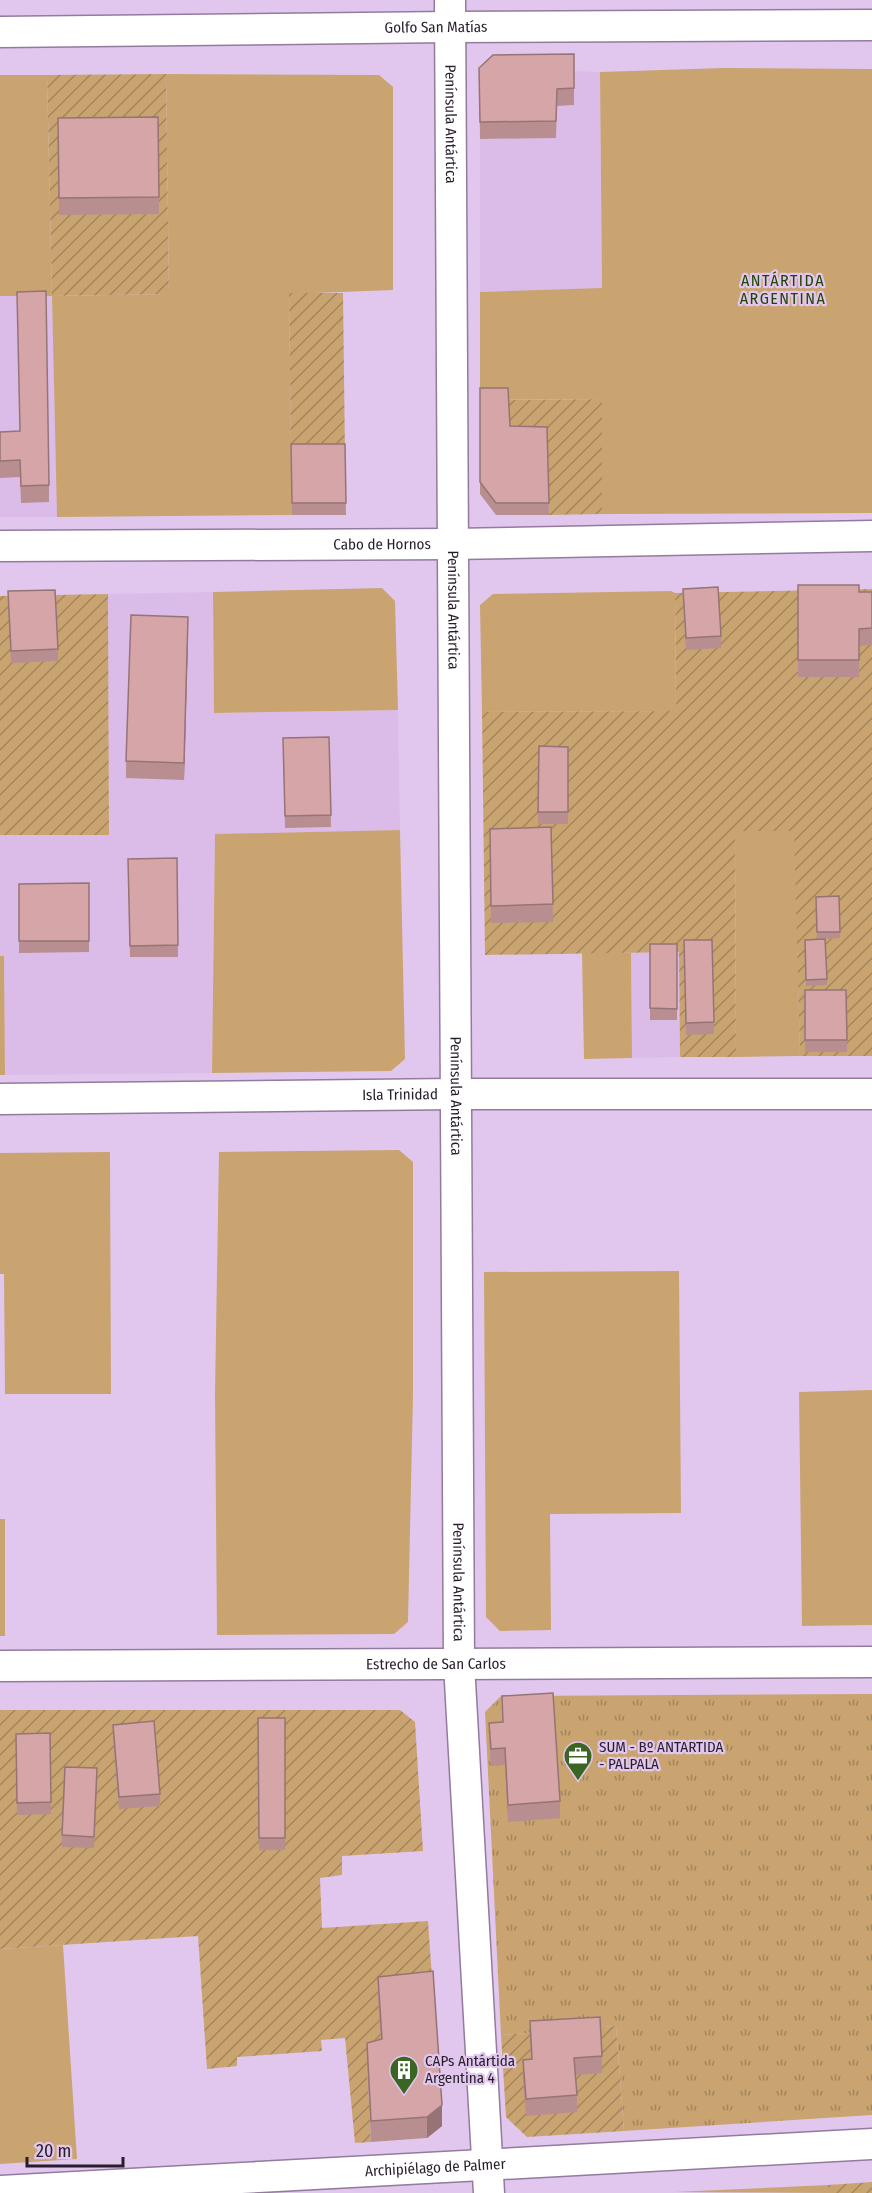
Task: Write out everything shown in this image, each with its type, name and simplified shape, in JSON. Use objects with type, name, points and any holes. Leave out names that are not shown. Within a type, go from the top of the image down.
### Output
[{"type":"street","name":"Golfo San Matías","points":[[0,32],[450,13],[872,25]]},
{"type":"street","name":"Península Antártica","points":[[450,13],[459,1664],[489,2193]]},
{"type":"street","name":"Cabo de Hornos","points":[[0,546],[453,544],[872,536]]},
{"type":"street","name":"Isla Trinidad","points":[[0,1099],[455,1094],[872,1094]]},
{"type":"street","name":"Estrecho de San Carlos","points":[[0,1666],[872,1662]]},
{"type":"street","name":"Archipiélago de Palmer","points":[[0,2191],[872,2144]]},
{"type":"shaded area","points":[[574,71],[600,72],[602,289],[480,292],[480,139],[556,138],[557,106],[574,105]]},
{"type":"shaded area","points":[[0,296],[52,296],[57,517],[0,517]]},
{"type":"shaded area","points":[[213,592],[214,713],[398,710],[400,830],[215,834],[212,1073],[5,1075],[4,956],[0,956],[0,835],[109,834],[108,594]]},
{"type":"shaded area","points":[[679,952],[680,1057],[632,1058],[631,953]]},
{"type":"green space","points":[[724,68],[872,69],[872,513],[602,514],[602,399],[480,400],[480,292],[602,288],[600,72]]},
{"type":"green space","points":[[166,74],[379,75],[393,87],[393,290],[289,294],[292,515],[57,517],[52,296],[169,294]]},
{"type":"green space","points":[[166,74],[169,294],[52,296],[47,75]]},
{"type":"green space","points":[[0,75],[47,75],[52,296],[0,296]]},
{"type":"green space","points":[[289,293],[343,293],[345,456],[291,456]]},
{"type":"green space","points":[[602,399],[602,514],[549,515],[547,439],[510,438],[508,400]]},
{"type":"green space","points":[[382,588],[395,601],[398,710],[214,713],[213,592]]},
{"type":"green space","points":[[872,589],[872,1056],[800,1056],[794,831],[735,831],[736,1057],[680,1057],[679,952],[485,955],[482,712],[676,711],[675,593]]},
{"type":"green space","points":[[671,591],[675,593],[676,711],[482,712],[480,605],[493,594]]},
{"type":"green space","points":[[108,594],[109,835],[0,835],[0,596]]},
{"type":"green space","points":[[400,830],[405,1059],[391,1071],[212,1073],[215,834]]},
{"type":"green space","points":[[735,831],[795,831],[800,1056],[736,1057]]},
{"type":"green space","points":[[582,953],[631,953],[632,1058],[584,1059]]},
{"type":"green space","points":[[0,956],[4,956],[5,1075],[0,1075]]},
{"type":"green space","points":[[399,1150],[413,1162],[413,1394],[408,1622],[394,1634],[217,1635],[215,1394],[219,1152]]},
{"type":"green space","points":[[110,1152],[111,1394],[5,1394],[4,1274],[0,1274],[0,1153]]},
{"type":"green space","points":[[679,1271],[681,1513],[550,1514],[551,1630],[500,1631],[486,1617],[484,1272]]},
{"type":"green space","points":[[872,1390],[872,1625],[802,1626],[799,1392]]},
{"type":"green space","points":[[0,1519],[5,1519],[5,1636],[0,1636]]},
{"type":"green space","points":[[872,1694],[872,2115],[624,2131],[616,2026],[501,2035],[485,1712],[501,1696]]},
{"type":"green space","points":[[0,1710],[400,1710],[415,1722],[423,1851],[342,1856],[342,1875],[320,1878],[322,1928],[428,1921],[433,1992],[382,2060],[367,2064],[371,2142],[355,2143],[345,2038],[321,2040],[322,2051],[237,2057],[237,2066],[207,2069],[198,1936],[0,1949]]},
{"type":"green space","points":[[63,1945],[77,2159],[0,2164],[0,1949]]},
{"type":"green space","points":[[616,2026],[624,2131],[527,2137],[506,2117],[501,2035]]},
{"type":"green space","points":[[872,2182],[872,2193],[828,2193],[828,2185]]},
{"type":"green space","points":[[828,2185],[828,2193],[674,2192]]},
{"type":"building","points":[[574,54],[574,88],[557,89],[556,121],[480,122],[479,68],[493,55]]},
{"type":"building","points":[[158,117],[159,197],[59,198],[58,118]]},
{"type":"building","points":[[46,291],[49,485],[21,486],[20,460],[0,461],[0,432],[20,431],[17,292]]},
{"type":"building","points":[[480,388],[508,388],[510,426],[547,427],[549,503],[496,503],[480,482]]},
{"type":"building","points":[[291,444],[345,444],[346,503],[292,503]]},
{"type":"building","points":[[798,585],[859,585],[859,592],[872,592],[872,628],[859,629],[859,660],[798,660]]},
{"type":"building","points":[[718,587],[721,636],[686,638],[683,589]]},
{"type":"building","points":[[55,590],[58,649],[11,651],[8,591]]},
{"type":"building","points":[[131,615],[188,617],[184,763],[126,761]]},
{"type":"building","points":[[329,737],[331,815],[285,816],[283,738]]},
{"type":"building","points":[[539,746],[568,747],[568,812],[538,812]]},
{"type":"building","points":[[551,827],[553,904],[491,906],[490,829]]},
{"type":"building","points":[[177,858],[178,945],[130,946],[128,859]]},
{"type":"building","points":[[89,883],[89,941],[19,941],[19,884]]},
{"type":"building","points":[[839,896],[840,932],[817,932],[816,897]]},
{"type":"building","points":[[825,939],[827,979],[806,980],[805,940]]},
{"type":"building","points":[[684,940],[712,940],[714,1022],[686,1023]]},
{"type":"building","points":[[650,944],[677,944],[677,1009],[650,1008]]},
{"type":"building","points":[[805,990],[846,990],[847,1040],[805,1040]]},
{"type":"building","points":[[553,1693],[560,1801],[508,1805],[505,1748],[491,1749],[489,1723],[503,1722],[502,1696]]},
{"type":"building","points":[[258,1718],[285,1718],[285,1838],[259,1838]]},
{"type":"building","points":[[154,1721],[160,1794],[119,1797],[113,1725]]},
{"type":"building","points":[[50,1733],[51,1802],[17,1803],[16,1734]]},
{"type":"building","points":[[65,1767],[97,1768],[94,1837],[62,1835]]},
{"type":"building","name":"CAPs Antártida Argentina 4","points":[[433,1971],[442,2105],[427,2117],[371,2121],[367,2043],[382,2039],[378,1977]]},
{"type":"building","points":[[600,2017],[602,2056],[574,2058],[577,2095],[526,2099],[523,2060],[532,2059],[530,2021]]},
{"type":"place","name":"SUM - Bº ANTARTIDA - PALPALA","points":[[578,1782]]},
{"type":"place","name":"CAPs Antártida Argentina 4","points":[[404,2096]]},
{"type":"district","name":"ANTÁRTIDA ARGENTINA","points":[[783,289]]}]
